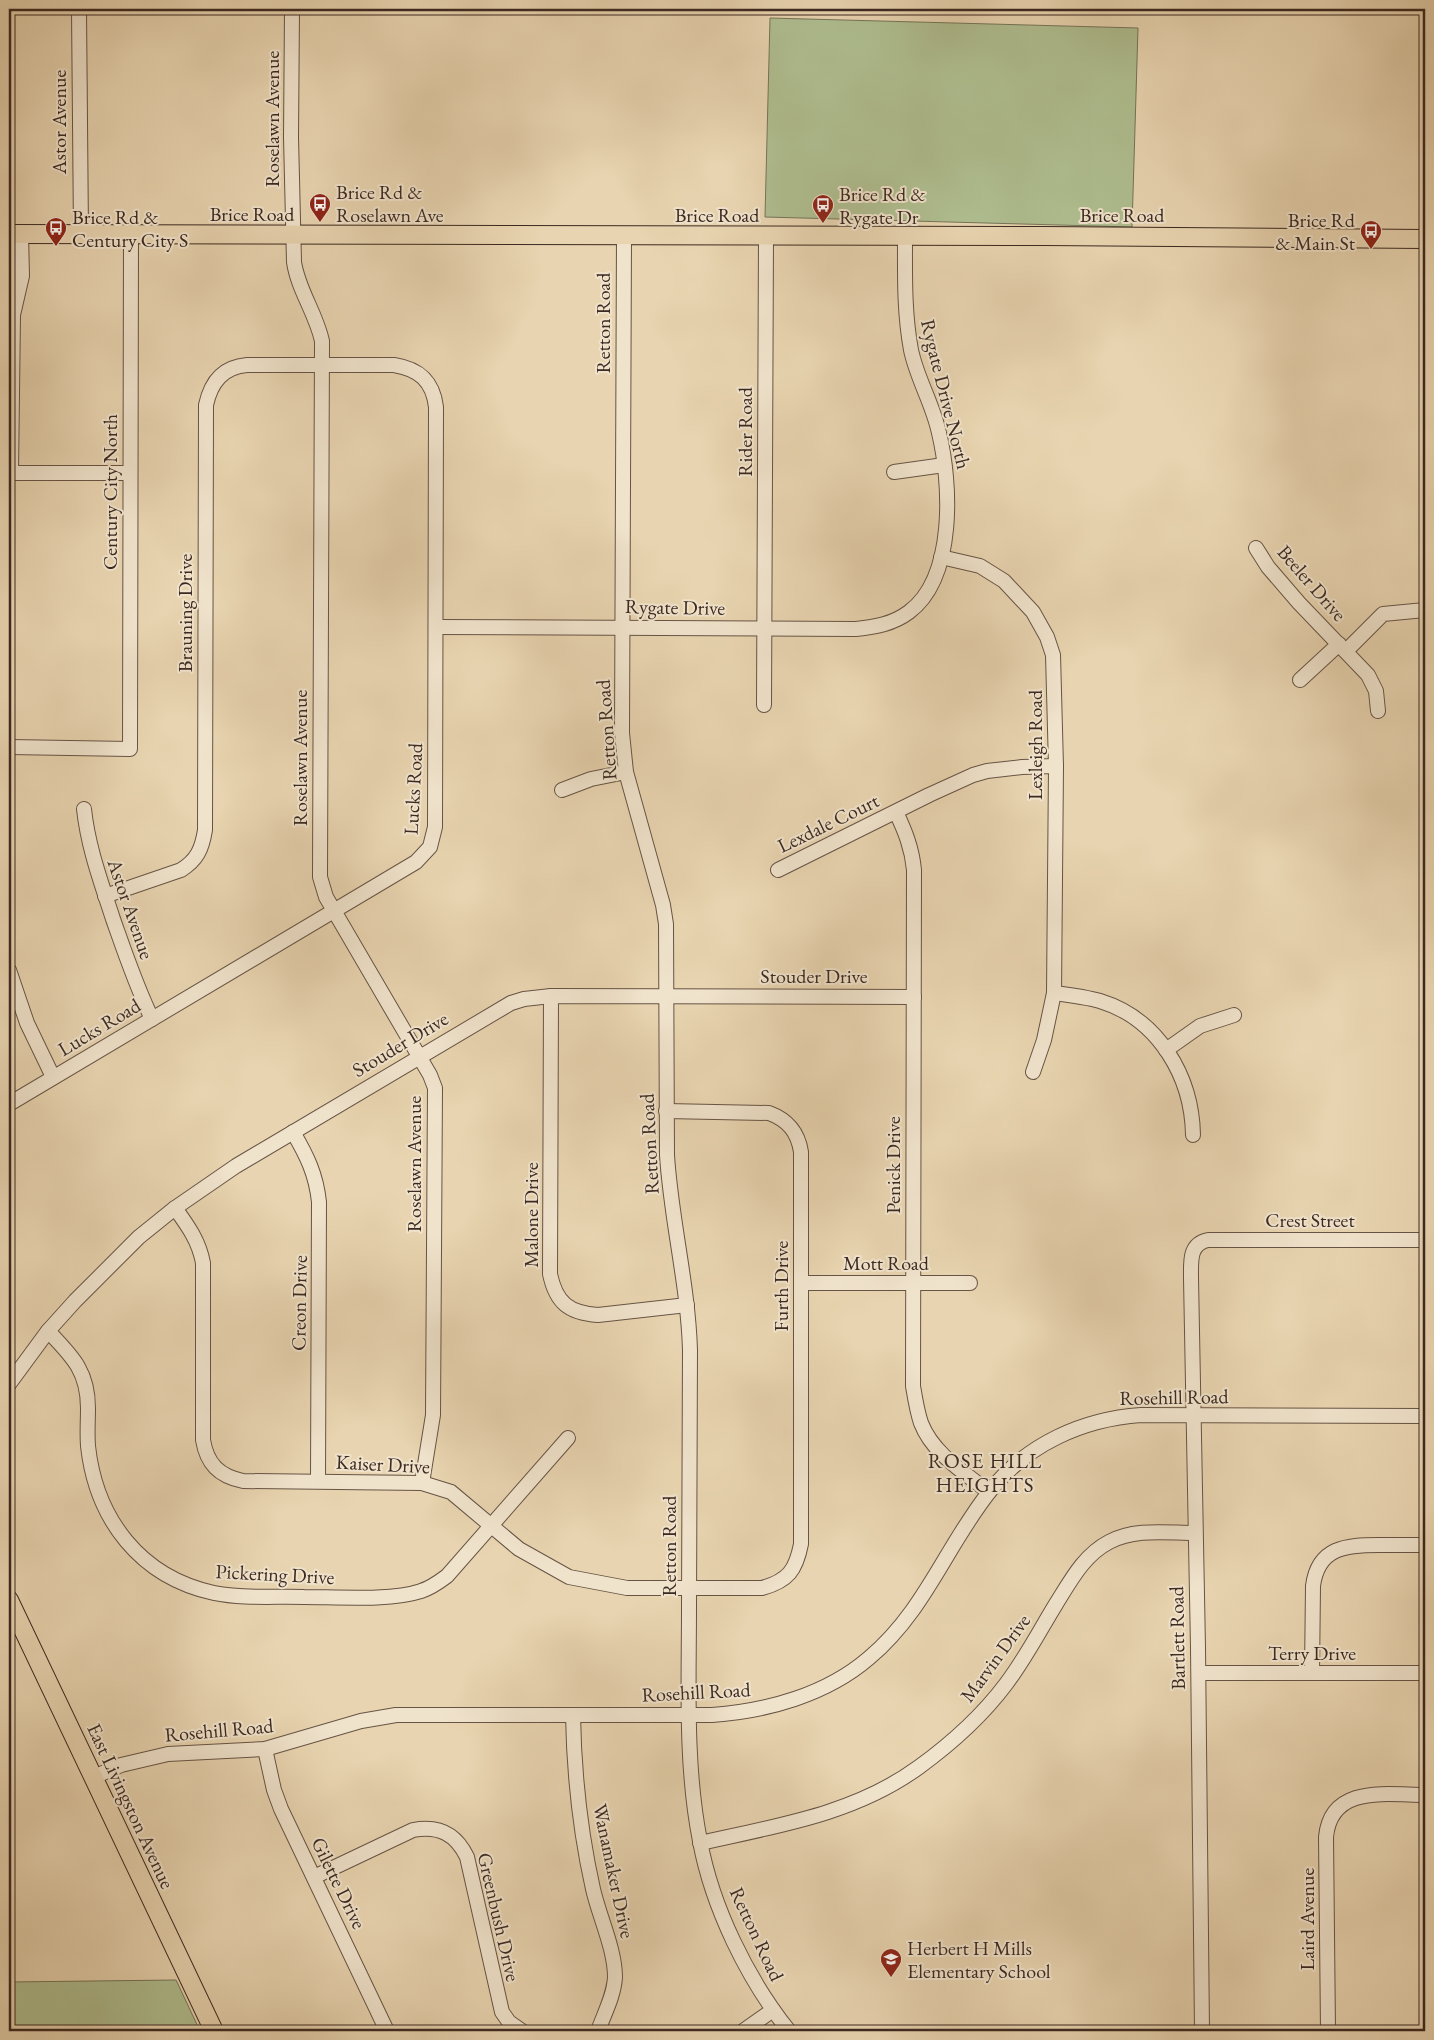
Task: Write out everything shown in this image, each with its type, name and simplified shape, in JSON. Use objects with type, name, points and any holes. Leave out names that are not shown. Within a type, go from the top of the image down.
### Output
[{"type":"main road","name":"Brice Road","points":[[15,234],[1425,239]]},
{"type":"main road","name":"East Livingston Avenue","points":[[9,1600],[214,2031]]},
{"type":"street","name":"Astor Avenue","points":[[80,9],[81,234]]},
{"type":"street","name":"Roselawn Avenue","points":[[292,9],[290,137],[296,278],[319,328],[322,341],[320,877],[326,897],[433,1081],[436,1099],[433,1405],[422,1483]]},
{"type":"street","points":[[15,234],[22,276],[13,314],[10,473],[130,473]]},
{"type":"street","name":"Century City North","points":[[9,748],[130,749],[131,235]]},
{"type":"street","name":"Retton Road","points":[[624,236],[622,733],[626,772],[665,917],[666,1111],[669,1181],[687,1305],[690,1350],[689,1715],[692,1787],[700,1843],[710,1880],[725,1921],[741,1954],[773,2010],[789,2031]]},
{"type":"street","name":"Rider Road","points":[[764,705],[766,236]]},
{"type":"street","name":"Rygate Drive North","points":[[905,237],[905,303],[912,352],[939,432],[948,490],[948,516],[941,557],[930,586],[910,611]]},
{"type":"street","points":[[9,299],[13,314]]},
{"type":"street","name":"Lucks Road","points":[[9,1104],[416,862],[430,847],[435,827],[436,407],[430,386],[420,374],[402,366],[322,365]]},
{"type":"street","name":"Brauning Drive","points":[[106,896],[181,870],[199,854],[203,842],[205,830],[206,405],[212,385],[218,377],[237,366],[322,365]]},
{"type":"street","points":[[894,472],[944,465]]},
{"type":"street","name":"Beeler Drive","points":[[1256,548],[1268,567],[1299,603],[1374,683],[1378,712]]},
{"type":"street","name":"Lexleigh Road","points":[[941,557],[980,566],[1004,581],[1025,600],[1040,623],[1053,656],[1056,766],[1054,993],[1044,1040],[1033,1072]]},
{"type":"street","name":"Beeler Drive","points":[[1300,680],[1383,614],[1425,610]]},
{"type":"street","name":"Rygate Drive","points":[[436,627],[622,626],[856,629],[885,625],[910,611]]},
{"type":"street","name":"Lexdale Court","points":[[778,870],[973,775],[987,771],[1022,767],[1056,766]]},
{"type":"street","points":[[562,790],[592,779],[626,772]]},
{"type":"street","name":"Astor Avenue","points":[[84,809],[89,844],[134,980],[152,1018]]},
{"type":"street","name":"Penick Drive","points":[[896,812],[908,840],[913,861],[913,1386],[922,1425],[945,1457],[989,1492]]},
{"type":"street","points":[[9,970],[27,1023],[53,1077]]},
{"type":"street","points":[[1054,993],[1101,1001],[1144,1026],[1175,1063],[1187,1090],[1191,1106],[1193,1135]]},
{"type":"street","name":"Stouder Drive","points":[[9,1384],[48,1331],[105,1270],[175,1208],[236,1166],[511,1003],[524,999],[551,996],[914,997]]},
{"type":"street","name":"Malone Drive","points":[[551,996],[550,1274],[557,1296],[570,1308],[586,1314],[598,1315],[687,1305]]},
{"type":"street","points":[[1166,1050],[1200,1026],[1234,1014]]},
{"type":"street","name":"Furth Drive","points":[[666,1111],[757,1112],[780,1117],[788,1123],[799,1142],[801,1152],[801,1544],[798,1560],[790,1574]]},
{"type":"street","name":"Creon Drive","points":[[293,1132],[311,1164],[317,1182],[319,1202],[318,1482]]},
{"type":"street","name":"Kaiser Drive","points":[[175,1208],[192,1232],[200,1248],[203,1263],[203,1440],[208,1460],[223,1475],[243,1481],[422,1483],[451,1492],[519,1549],[570,1577],[627,1588],[762,1588],[777,1584],[790,1574]]},
{"type":"street","name":"Crest Street","points":[[1196,1245],[1208,1240],[1425,1240]]},
{"type":"street","name":"Bartlett Road","points":[[1196,1245],[1191,1257],[1191,1278],[1202,2031]]},
{"type":"street","name":"Mott Road","points":[[801,1283],[970,1283]]},
{"type":"street","name":"Pickering Drive","points":[[48,1331],[74,1358],[83,1374],[87,1389],[88,1444],[91,1465],[96,1487],[107,1514],[123,1537],[142,1558],[165,1574],[188,1586],[215,1593],[242,1596],[393,1596],[408,1595],[435,1584],[447,1576],[568,1438]]},
{"type":"street","name":"Rosehill Road","points":[[94,1777],[121,1766],[168,1754],[265,1749],[361,1721],[396,1715],[689,1715],[734,1713],[790,1701],[822,1688],[868,1660],[886,1643],[918,1605],[989,1492],[999,1480],[1046,1443],[1078,1428],[1126,1416],[1425,1416]]},
{"type":"street","name":"Marvin Drive","points":[[700,1843],[797,1822],[869,1797],[898,1782],[958,1736],[991,1702],[1020,1663],[1075,1574],[1098,1548],[1120,1537],[1132,1534],[1195,1533]]},
{"type":"street","points":[[1312,1672],[1314,1575],[1326,1556],[1336,1550],[1357,1544],[1425,1545]]},
{"type":"street","name":"Terry Drive","points":[[1198,1673],[1425,1673]]},
{"type":"street","name":"Wanamaker Drive","points":[[573,1715],[575,1778],[585,1854],[593,1891],[614,1965],[614,1987],[598,2031]]},
{"type":"street","name":"Gilette Drive","points":[[265,1749],[272,1784],[281,1809],[387,2031]]},
{"type":"street","name":"Laird Avenue","points":[[1328,2031],[1326,1836],[1329,1822],[1336,1810],[1344,1803],[1361,1796],[1425,1795]]},
{"type":"street","name":"Greenbush Drive","points":[[314,1877],[413,1830],[425,1828],[446,1832],[462,1846],[467,1857],[502,2012],[509,2022],[522,2031]]},
{"type":"street","points":[[744,2031],[773,2010]]},
{"type":"green space","points":[[770,18],[1138,28],[1132,227],[765,217]]},
{"type":"green space","points":[[176,1980],[200,2031],[9,2031],[9,1982]]},
{"type":"place","name":"Brice Rd & Roselawn Ave","points":[[320,223]]},
{"type":"place","name":"Brice Rd & Rygate Dr","points":[[823,224]]},
{"type":"place","name":"Brice Rd & Century City S","points":[[56,247]]},
{"type":"place","name":"Brice Rd & Main St","points":[[1371,250]]},
{"type":"place","name":"Herbert H Mills Elementary School","points":[[891,1978]]},
{"type":"district","name":"ROSE HILL HEIGHTS","points":[[985,1472]]}]
